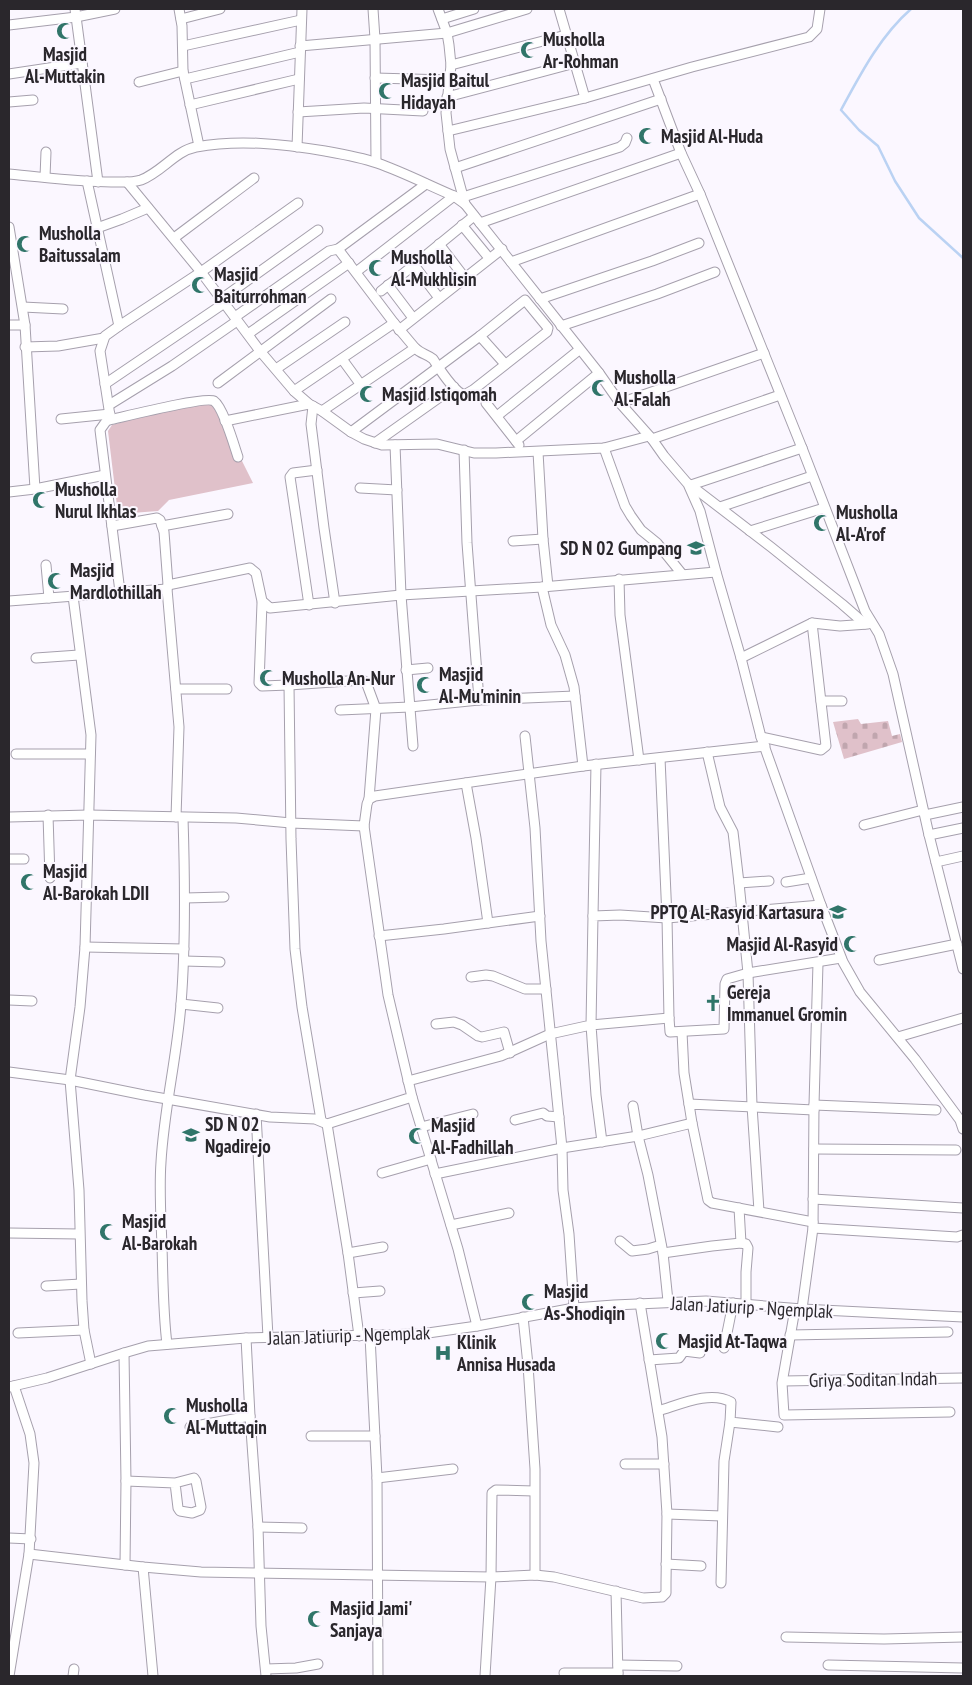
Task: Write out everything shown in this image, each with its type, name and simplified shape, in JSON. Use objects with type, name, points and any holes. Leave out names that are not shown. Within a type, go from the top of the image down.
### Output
[{"type":"street","points":[[9,26],[75,13],[115,9]]},
{"type":"street","points":[[179,9],[184,75],[199,146]]},
{"type":"street","points":[[181,19],[220,9]]},
{"type":"street","points":[[297,147],[302,9]]},
{"type":"street","points":[[374,9],[376,162]]},
{"type":"street","points":[[438,9],[448,33],[451,65],[447,98],[450,149],[464,200],[477,219],[599,373],[620,403],[690,485],[869,624],[880,639],[892,674],[929,835],[963,969]]},
{"type":"street","points":[[442,19],[474,9]]},
{"type":"street","points":[[139,82],[184,75],[300,49],[375,39],[448,33],[528,9]]},
{"type":"street","points":[[559,9],[585,98]]},
{"type":"street","points":[[448,131],[585,98],[692,67],[810,37],[817,29],[820,9]]},
{"type":"street","points":[[75,13],[98,182]]},
{"type":"street","points":[[183,46],[301,20]]},
{"type":"street","points":[[451,65],[566,34]]},
{"type":"street","points":[[9,74],[82,63]]},
{"type":"street","points":[[447,98],[575,63]]},
{"type":"street","points":[[375,78],[448,80]]},
{"type":"street","points":[[190,105],[299,79]]},
{"type":"street","points":[[653,79],[681,153],[700,194],[764,352],[869,624]]},
{"type":"street","points":[[455,168],[660,99]]},
{"type":"street","points":[[9,102],[33,100]]},
{"type":"street","points":[[298,112],[353,108],[423,111]]},
{"type":"street","points":[[9,174],[98,182],[138,181],[164,167],[182,152],[199,146],[240,142],[297,147],[348,155],[376,162],[464,200],[620,147],[626,138]]},
{"type":"street","points":[[46,152],[46,177]]},
{"type":"street","points":[[414,318],[385,288],[462,224],[681,153]]},
{"type":"street","points":[[174,238],[254,178]]},
{"type":"street","points":[[87,181],[119,326]]},
{"type":"street","points":[[128,182],[294,392],[364,440],[395,445],[437,444],[474,453],[604,448],[650,437],[780,395]]},
{"type":"street","points":[[120,592],[100,430],[109,413],[329,251],[338,249],[426,184]]},
{"type":"street","points":[[511,262],[700,194]]},
{"type":"street","points":[[356,272],[454,196]]},
{"type":"street","points":[[26,347],[58,346],[104,338],[298,203]]},
{"type":"street","points":[[97,228],[122,220],[148,208]]},
{"type":"street","points":[[462,224],[489,258]]},
{"type":"street","points":[[9,227],[13,271],[23,307],[25,326],[35,489]]},
{"type":"street","points":[[105,384],[222,302],[318,230]]},
{"type":"street","points":[[536,313],[543,303],[699,243]]},
{"type":"street","points":[[439,244],[465,278]]},
{"type":"street","points":[[338,249],[396,326],[420,353],[433,358],[439,368],[460,394],[467,394],[547,332],[548,328],[527,302],[523,301],[439,368],[351,432]]},
{"type":"street","points":[[294,392],[342,359],[396,326],[414,318],[502,249]]},
{"type":"street","points":[[248,334],[348,263]]},
{"type":"street","points":[[414,265],[439,298]]},
{"type":"street","points":[[561,326],[657,294],[715,272]]},
{"type":"street","points":[[218,383],[331,300]]},
{"type":"street","points":[[23,307],[63,310]]},
{"type":"street","points":[[276,369],[345,322]]},
{"type":"street","points":[[9,325],[25,326]]},
{"type":"street","points":[[480,336],[505,364]]},
{"type":"street","points":[[104,338],[100,351],[109,413]]},
{"type":"street","points":[[322,411],[415,348]]},
{"type":"street","points":[[497,416],[579,350]]},
{"type":"street","points":[[620,403],[764,352]]},
{"type":"street","points":[[342,359],[361,385]]},
{"type":"street","points":[[516,441],[599,373]]},
{"type":"street","points":[[375,443],[454,387]]},
{"type":"street","points":[[60,419],[207,399],[215,402],[225,421],[238,457]]},
{"type":"street","points":[[486,403],[524,452]]},
{"type":"street","points":[[225,421],[311,405]]},
{"type":"street","points":[[311,405],[311,424],[335,602]]},
{"type":"street","points":[[395,445],[401,596],[413,746]]},
{"type":"street","points":[[604,448],[631,516],[641,530],[657,543],[682,574]]},
{"type":"street","points":[[690,485],[802,448]]},
{"type":"street","points":[[464,450],[470,592],[480,700]]},
{"type":"street","points":[[538,452],[545,586],[550,625],[565,655],[575,696],[583,766]]},
{"type":"street","points":[[309,605],[290,476],[292,473],[317,470]]},
{"type":"street","points":[[9,492],[35,489],[106,475]]},
{"type":"street","points":[[720,507],[812,476]]},
{"type":"street","points":[[690,485],[700,511],[761,736],[811,878],[818,905],[838,958],[856,987],[898,1036],[960,1120],[963,1128]]},
{"type":"street","points":[[360,488],[397,490]]},
{"type":"street","points":[[750,531],[824,508]]},
{"type":"street","points":[[162,526],[228,514]]},
{"type":"street","points":[[112,526],[157,518],[160,520],[168,587],[179,727],[179,817],[185,898],[184,961],[181,1004],[161,1162],[160,1203],[163,1303],[167,1344]]},
{"type":"street","points":[[514,541],[543,539]]},
{"type":"street","points":[[46,565],[49,598]]},
{"type":"street","points":[[9,601],[168,587],[250,568],[256,573],[262,603],[260,683],[262,686],[364,680],[376,709],[369,799],[366,804],[364,826],[388,995],[412,1096],[451,1225],[477,1326]]},
{"type":"street","points":[[262,603],[270,608],[716,572]]},
{"type":"street","points":[[619,579],[620,615],[639,760]]},
{"type":"street","points":[[73,596],[91,734],[85,948],[80,1007],[70,1080],[79,1190],[79,1234],[84,1330],[91,1364]]},
{"type":"street","points":[[741,658],[812,623],[829,626],[869,624]]},
{"type":"street","points":[[761,736],[812,749],[824,748],[826,746],[812,623]]},
{"type":"street","points":[[36,658],[80,655]]},
{"type":"street","points":[[406,670],[428,668]]},
{"type":"street","points":[[288,685],[295,949],[302,1007],[348,1253],[359,1336]]},
{"type":"street","points":[[176,689],[227,689]]},
{"type":"street","points":[[340,710],[410,707],[480,700],[575,696]]},
{"type":"street","points":[[821,701],[842,701]]},
{"type":"street","points":[[525,736],[535,828],[540,916],[562,1148],[563,1190],[569,1234],[574,1308]]},
{"type":"street","points":[[369,799],[384,795],[596,764],[765,746]]},
{"type":"street","points":[[707,752],[720,807],[733,832],[739,883],[748,973],[752,1106],[759,1211]]},
{"type":"street","points":[[16,754],[90,754]]},
{"type":"street","points":[[660,758],[670,1032],[724,1029],[725,980],[727,979],[748,973],[838,958]]},
{"type":"street","points":[[596,764],[591,1025],[596,1095],[602,1142]]},
{"type":"street","points":[[466,783],[488,923]]},
{"type":"street","points":[[864,825],[924,812],[963,807]]},
{"type":"street","points":[[9,816],[89,814],[236,818],[291,823],[364,826]]},
{"type":"street","points":[[48,815],[50,878]]},
{"type":"street","points":[[929,835],[963,828]]},
{"type":"street","points":[[936,862],[963,856]]},
{"type":"street","points":[[9,859],[24,859]]},
{"type":"street","points":[[786,882],[811,878]]},
{"type":"street","points":[[739,883],[769,881]]},
{"type":"street","points":[[185,898],[224,897]]},
{"type":"street","points":[[593,916],[620,915],[667,918],[818,905]]},
{"type":"street","points":[[379,936],[540,916]]},
{"type":"street","points":[[879,960],[957,944]]},
{"type":"street","points":[[85,948],[184,949]]},
{"type":"street","points":[[184,961],[220,962]]},
{"type":"street","points":[[818,962],[813,1225],[799,1309],[790,1335],[783,1381],[784,1415],[950,1412]]},
{"type":"street","points":[[471,976],[493,976],[525,989],[546,989]]},
{"type":"street","points":[[9,1000],[32,1001]]},
{"type":"street","points":[[181,1004],[218,1008]]},
{"type":"street","points":[[408,1081],[510,1053],[550,1034],[591,1025],[669,1018]]},
{"type":"street","points":[[898,1036],[963,1018]]},
{"type":"street","points":[[436,1024],[454,1022],[482,1037],[504,1032],[510,1053]]},
{"type":"street","points":[[682,1032],[684,1073],[692,1123],[706,1194],[708,1200],[712,1203],[759,1211],[813,1225],[957,1237],[963,1235]]},
{"type":"street","points":[[9,1072],[70,1080],[168,1100],[278,1118],[324,1122],[412,1096]]},
{"type":"street","points":[[689,1104],[936,1110]]},
{"type":"street","points":[[633,1106],[662,1249],[668,1301]]},
{"type":"street","points":[[515,1120],[542,1113],[547,1116],[559,1117]]},
{"type":"street","points":[[256,1114],[268,1337]]},
{"type":"street","points":[[421,1127],[473,1114]]},
{"type":"street","points":[[435,1174],[562,1148],[638,1136],[692,1123]]},
{"type":"street","points":[[814,1149],[956,1150]]},
{"type":"street","points":[[382,1172],[431,1159]]},
{"type":"street","points":[[814,1199],[963,1208]]},
{"type":"street","points":[[739,1208],[741,1243]]},
{"type":"street","points":[[451,1225],[509,1213]]},
{"type":"street","points":[[9,1233],[79,1234]]},
{"type":"street","points":[[620,1241],[632,1251],[746,1244],[748,1248],[746,1304]]},
{"type":"street","points":[[348,1253],[383,1247]]},
{"type":"street","points":[[46,1286],[81,1284]]},
{"type":"street","points":[[353,1293],[380,1290]]},
{"type":"street","name":"Jalan Jatiurip - Ngemplak","points":[[12,1387],[148,1346],[268,1337],[421,1334],[574,1308],[640,1303],[706,1301],[799,1309],[963,1317]]},
{"type":"street","points":[[29,1554],[201,1572],[491,1578],[535,1575],[554,1577],[650,1599],[662,1597],[666,1593],[667,1514],[664,1464],[658,1411],[640,1303]]},
{"type":"street","points":[[724,1348],[733,1303]]},
{"type":"street","points":[[523,1317],[535,1469],[535,1575]]},
{"type":"street","points":[[18,1333],[84,1330]]},
{"type":"street","points":[[790,1335],[948,1332]]},
{"type":"street","points":[[370,1336],[377,1478],[378,1676]]},
{"type":"street","points":[[246,1338],[258,1527],[261,1626],[266,1673],[318,1664]]},
{"type":"street","points":[[649,1360],[680,1358],[684,1351],[687,1350],[700,1352]]},
{"type":"street","points":[[124,1353],[125,1565]]},
{"type":"street","name":"Griya Soditan Indah","points":[[783,1381],[963,1378]]},
{"type":"street","points":[[9,1676],[13,1615],[29,1554],[31,1539],[34,1453],[30,1434],[12,1387]]},
{"type":"street","points":[[658,1411],[692,1401],[716,1397],[731,1402],[724,1461],[721,1582]]},
{"type":"street","points":[[190,1427],[250,1416]]},
{"type":"street","points":[[730,1422],[778,1428]]},
{"type":"street","points":[[311,1436],[376,1436]]},
{"type":"street","points":[[625,1464],[664,1464]]},
{"type":"street","points":[[377,1478],[453,1469]]},
{"type":"street","points":[[126,1481],[175,1483]]},
{"type":"street","points":[[485,1676],[491,1578],[492,1493],[496,1490],[534,1491]]},
{"type":"street","points":[[667,1514],[722,1516]]},
{"type":"street","points":[[258,1527],[302,1528]]},
{"type":"street","points":[[9,1538],[31,1539]]},
{"type":"street","points":[[666,1564],[700,1566]]},
{"type":"street","points":[[142,1567],[153,1676]]},
{"type":"street","points":[[616,1591],[618,1671]]},
{"type":"street","points":[[786,1637],[884,1639],[963,1637]]},
{"type":"street","points":[[828,1665],[863,1671],[886,1672],[963,1668]]},
{"type":"street","points":[[564,1673],[676,1666]]},
{"type":"green space","points":[[210,397],[253,483],[169,500],[158,511],[118,514],[108,431],[112,425]]},
{"type":"green space","points":[[858,719],[861,724],[888,721],[892,736],[900,734],[902,742],[844,759],[833,722]]},
{"type":"waterway","points":[[911,9],[880,44],[841,110],[859,130],[878,146],[895,181],[919,218],[963,258]]},
{"type":"place","name":"Masjid Al-Muttakin","points":[[65,31]]},
{"type":"place","name":"Musholla Ar-Rohman","points":[[529,50]]},
{"type":"place","name":"Masjid Baitul Hidayah","points":[[387,91]]},
{"type":"place","name":"Masjid Al-Huda","points":[[647,136]]},
{"type":"place","name":"Musholla Baitussalam","points":[[25,244]]},
{"type":"place","name":"Musholla Al-Mukhlisin","points":[[377,268]]},
{"type":"place","name":"Masjid Baiturrohman","points":[[200,285]]},
{"type":"place","name":"Musholla Al-Falah","points":[[600,388]]},
{"type":"place","name":"Masjid Istiqomah","points":[[368,394]]},
{"type":"place","name":"Musholla Nurul Ikhlas","points":[[41,500]]},
{"type":"place","name":"Musholla Al-A'rof","points":[[822,523]]},
{"type":"place","name":"SD N 02 Gumpang","points":[[696,548]]},
{"type":"place","name":"Masjid Mardlothillah","points":[[56,581]]},
{"type":"place","name":"Musholla An-Nur","points":[[268,678]]},
{"type":"place","name":"Masjid Al-Mu'minin","points":[[425,685]]},
{"type":"place","name":"Masjid Al-Barokah LDII","points":[[29,882]]},
{"type":"place","name":"PPTQ Al-Rasyid Kartasura","points":[[838,912]]},
{"type":"place","name":"Masjid Al-Rasyid","points":[[852,944]]},
{"type":"place","name":"Gereja Immanuel Gromin","points":[[713,1003]]},
{"type":"place","name":"SD N 02 Ngadirejo","points":[[191,1135]]},
{"type":"place","name":"Masjid Al-Fadhillah","points":[[417,1136]]},
{"type":"place","name":"Masjid Al-Barokah","points":[[108,1232]]},
{"type":"place","name":"Masjid As-Shodiqin","points":[[530,1302]]},
{"type":"place","name":"Masjid At-Taqwa","points":[[664,1341]]},
{"type":"place","name":"Klinik Annisa Husada","points":[[443,1353]]},
{"type":"place","name":"Musholla Al-Muttaqin","points":[[172,1416]]},
{"type":"place","name":"Masjid Jami' Sanjaya","points":[[316,1619]]}]
